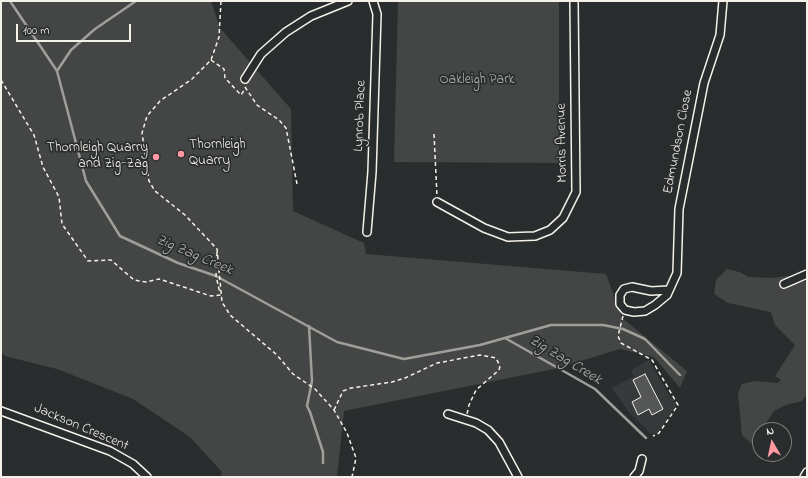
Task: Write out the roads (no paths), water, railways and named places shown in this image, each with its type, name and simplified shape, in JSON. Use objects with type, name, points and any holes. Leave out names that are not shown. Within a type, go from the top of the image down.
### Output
[{"type":"street","points":[[245,79],[261,54],[286,32],[311,16],[348,1]]},
{"type":"street","name":"Lynrob Place","points":[[367,232],[372,172],[377,14],[373,1]]},
{"type":"street","name":"Morris Avenue","points":[[437,202],[484,228],[508,237],[535,236],[550,230],[564,218],[576,192],[574,1]]},
{"type":"street","name":"Edmundson Close","points":[[669,290],[651,291],[632,287],[624,289],[620,295],[620,304],[625,310],[634,312],[645,311],[662,300],[669,290],[675,281],[679,264],[679,209],[682,189],[704,83],[721,30],[723,1]]},
{"type":"street","points":[[784,284],[807,274]]},
{"type":"street","name":"Jackson Crescent","points":[[1,411],[110,451],[133,464],[147,477]]},
{"type":"street","points":[[448,414],[476,423],[488,430],[499,442],[518,477]]},
{"type":"street","points":[[634,477],[639,471],[642,459]]},
{"type":"street","points":[[804,477],[807,472]]},
{"type":"waterway","name":"Zig Zag Creek","points":[[10,1],[57,71],[86,181],[120,236],[178,263],[216,276],[337,342],[404,359],[480,345],[551,325],[603,325],[623,329],[645,339],[680,375]]},
{"type":"waterway","points":[[57,71],[71,50],[95,29],[136,1]]},
{"type":"waterway","points":[[309,326],[312,381],[307,406],[323,452],[323,463]]},
{"type":"waterway","name":"Zig Zag Creek","points":[[505,338],[595,389],[646,438]]},
{"type":"place","name":"Thornleigh Quarry","points":[[181,154]]},
{"type":"place","name":"Thornleigh Quarry and Zig-Zag","points":[[156,157]]},
{"type":"park label","name":"Oakleigh Park","points":[[477,81]]}]
